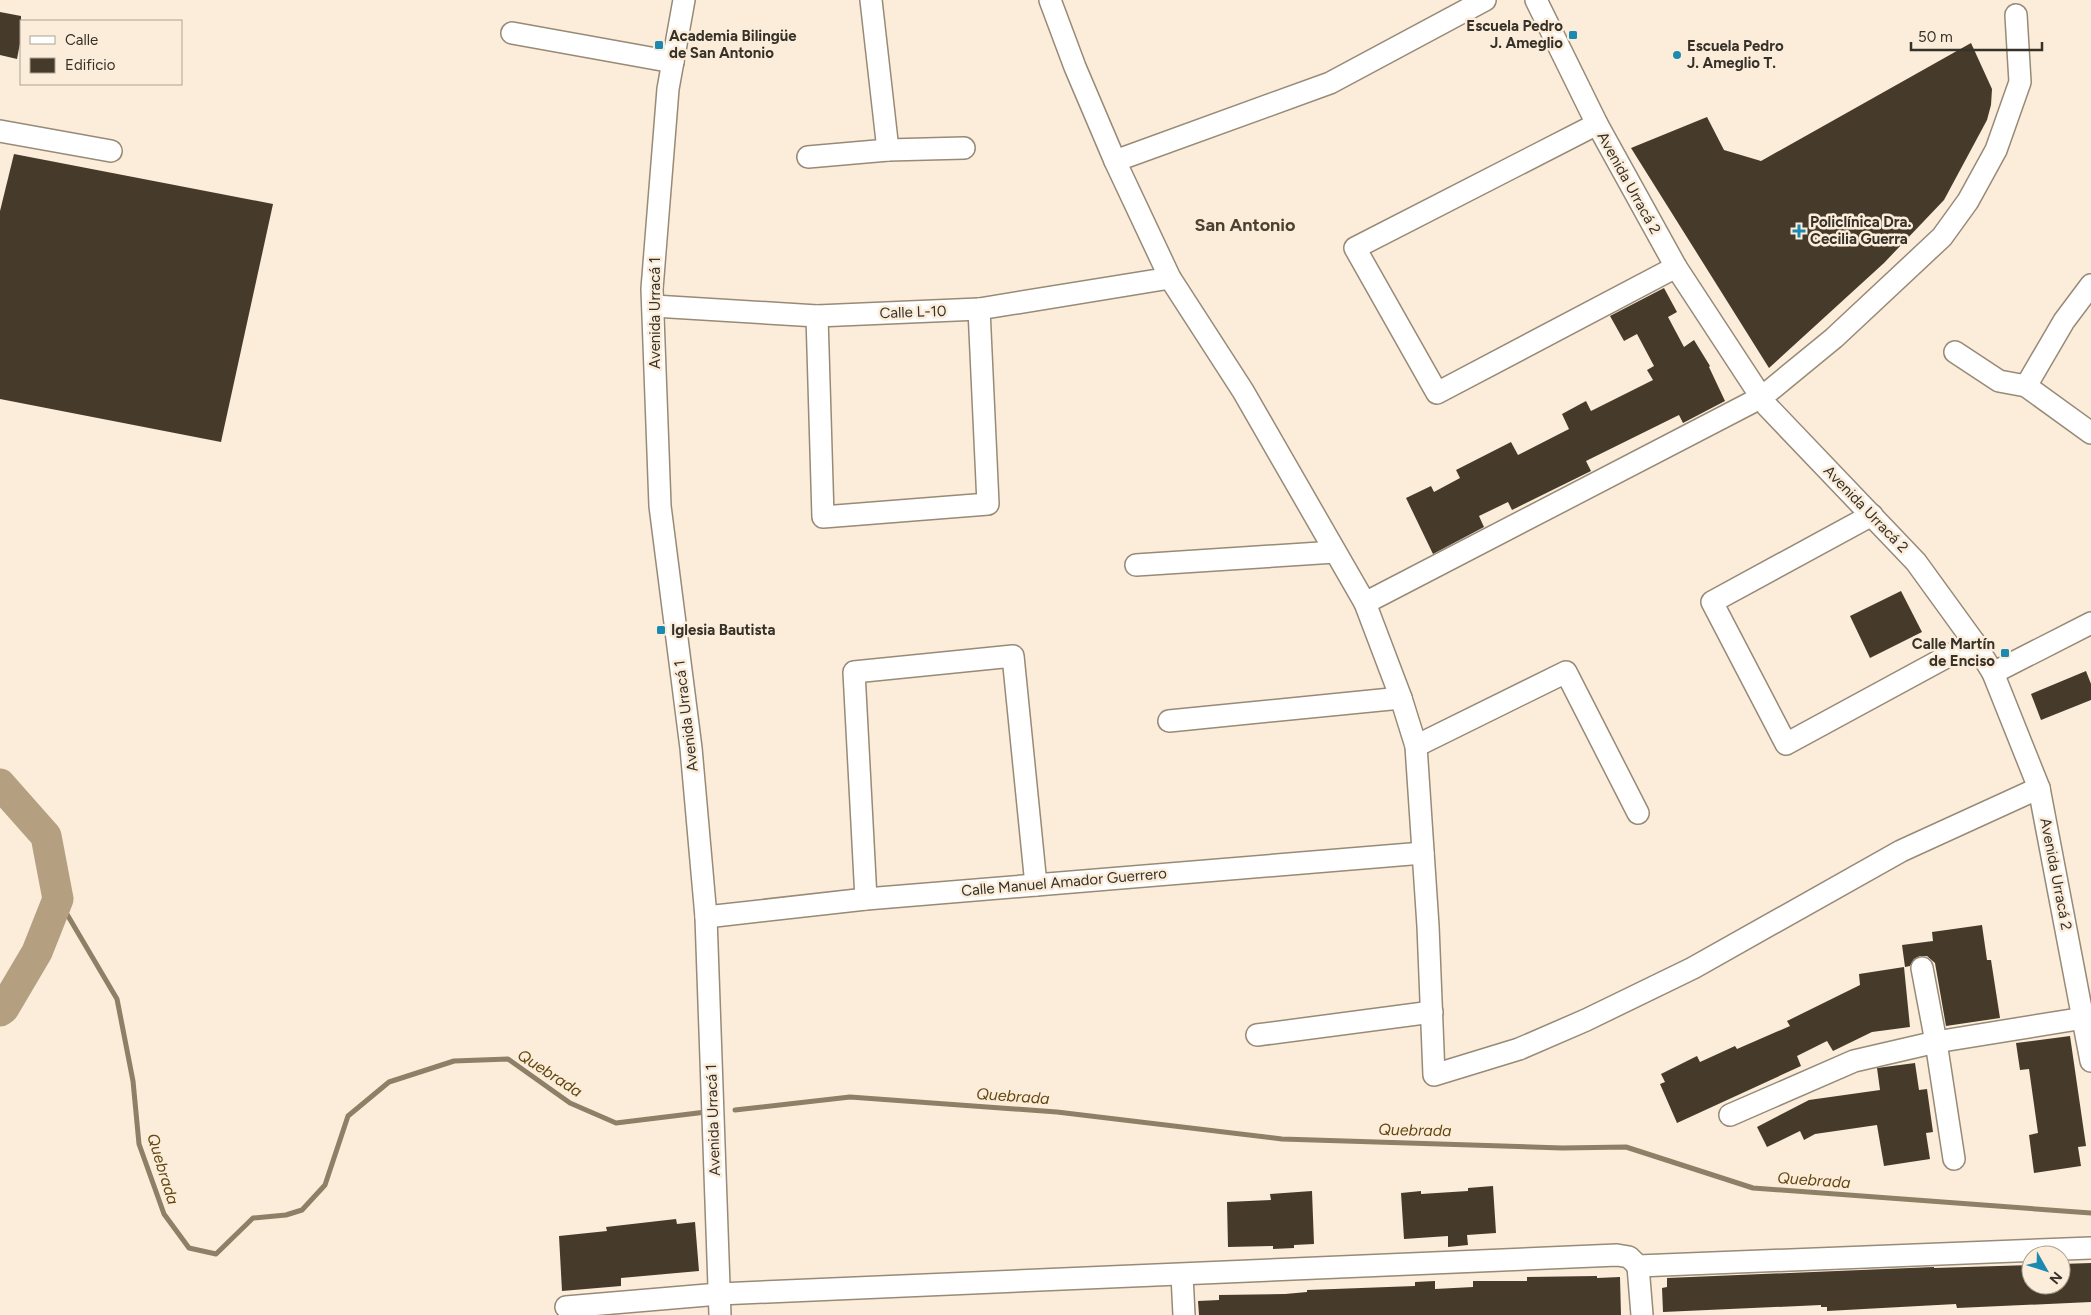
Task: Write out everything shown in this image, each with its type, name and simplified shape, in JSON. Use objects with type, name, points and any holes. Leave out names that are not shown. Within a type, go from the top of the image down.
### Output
[{"type":"street","name":"Avenida Urracá 1","points":[[684,0],[668,89],[652,289],[660,506],[691,748],[706,917],[720,1305]]},
{"type":"street","points":[[871,0],[888,150]]},
{"type":"street","points":[[1050,0],[1075,67],[1115,161],[1170,278],[1243,391],[1365,603],[1401,698],[1416,746],[1434,1075],[1519,1049],[1586,1020],[1693,968],[1901,852],[2039,788]]},
{"type":"street","points":[[1115,161],[1330,84],[1485,0]]},
{"type":"street","name":"Avenida Urracá 2","points":[[1536,0],[1597,124],[1676,267],[1767,406],[1916,562],[1974,642],[1996,679],[2039,788],[2091,1062]]},
{"type":"street","points":[[1365,603],[1762,397],[1798,369],[1888,289],[1942,237],[1968,201],[1996,150],[2020,82],[2016,15]]},
{"type":"street","points":[[512,33],[673,62]]},
{"type":"street","points":[[1597,124],[1355,248],[1437,393],[1676,267]]},
{"type":"street","points":[[0,131],[112,151]]},
{"type":"street","points":[[808,157],[888,150],[964,148]]},
{"type":"street","name":"Calle L-10","points":[[654,306],[817,316],[979,309],[1170,278]]},
{"type":"street","points":[[2026,386],[2064,321],[2091,286]]},
{"type":"street","points":[[817,316],[823,517],[988,504],[979,309]]},
{"type":"street","points":[[1955,352],[1999,381],[2026,386],[2091,433]]},
{"type":"street","points":[[1872,515],[1712,602],[1786,744],[1974,642]]},
{"type":"street","points":[[1136,564],[1335,552]]},
{"type":"street","points":[[1996,679],[2091,623]]},
{"type":"street","points":[[1996,679],[2091,639]]},
{"type":"street","points":[[866,899],[854,672],[1014,656],[1036,885]]},
{"type":"street","points":[[1416,746],[1566,672],[1638,813]]},
{"type":"street","points":[[1169,721],[1401,698]]},
{"type":"street","name":"Calle Manuel Amador Guerrero","points":[[706,917],[866,899],[1423,853]]},
{"type":"street","points":[[1922,968],[1936,1042],[1954,1159]]},
{"type":"street","points":[[1257,1035],[1432,1012]]},
{"type":"street","points":[[1730,1115],[1854,1060],[1936,1042],[2084,1018]]},
{"type":"street","points":[[1638,1266],[2091,1248]]},
{"type":"street","points":[[566,1307],[720,1305],[1182,1275],[1617,1255],[1629,1257],[1638,1266],[1642,1315]]},
{"type":"street","points":[[1182,1275],[1184,1315]]},
{"type":"building","points":[[0,12],[21,16],[20,43],[17,59],[0,55]]},
{"type":"building","name":"Policlínica Dra. Cecilia Guerra","points":[[1971,43],[1992,89],[1991,105],[1987,120],[1944,200],[1884,263],[1769,368],[1631,148],[1707,117],[1724,150],[1761,161]]},
{"type":"building","points":[[14,154],[273,204],[221,442],[0,399],[0,211]]},
{"type":"building","points":[[1664,288],[1677,312],[1668,317],[1684,347],[1694,340],[1710,366],[1725,401],[1683,423],[1679,415],[1586,461],[1591,471],[1512,510],[1508,502],[1479,516],[1484,527],[1433,554],[1406,498],[1431,486],[1434,492],[1460,478],[1456,470],[1511,442],[1518,455],[1569,429],[1562,414],[1586,401],[1591,411],[1653,380],[1647,370],[1654,366],[1637,334],[1624,341],[1610,316]]},
{"type":"building","points":[[1901,591],[1922,632],[1870,658],[1850,616]]},
{"type":"building","points":[[2086,671],[2091,684],[2091,700],[2041,720],[2031,694]]},
{"type":"building","points":[[1982,925],[1987,960],[1991,960],[2000,1018],[1946,1026],[1935,963],[1927,956],[1920,956],[1914,959],[1910,966],[1905,967],[1902,945],[1933,941],[1932,932]]},
{"type":"building","points":[[1904,967],[1910,1027],[1872,1032],[1833,1051],[1827,1041],[1797,1056],[1801,1066],[1677,1123],[1660,1084],[1665,1082],[1661,1074],[1697,1056],[1700,1062],[1735,1046],[1737,1049],[1790,1026],[1787,1021],[1860,985],[1859,974]]},
{"type":"building","points":[[2070,1036],[2086,1146],[2078,1147],[2081,1166],[2034,1173],[2029,1135],[2038,1133],[2029,1069],[2020,1070],[2016,1043]]},
{"type":"building","points":[[1915,1063],[1919,1090],[1927,1089],[1933,1132],[1926,1133],[1930,1159],[1884,1166],[1877,1125],[1815,1134],[1804,1140],[1800,1131],[1767,1147],[1757,1127],[1809,1100],[1880,1090],[1877,1068]]},
{"type":"building","points":[[1493,1186],[1496,1233],[1467,1235],[1468,1245],[1448,1247],[1448,1236],[1404,1239],[1401,1193],[1421,1191],[1421,1194],[1468,1191],[1468,1188]]},
{"type":"building","points":[[1312,1191],[1314,1244],[1294,1245],[1294,1248],[1273,1249],[1273,1246],[1228,1247],[1227,1202],[1271,1200],[1270,1194]]},
{"type":"building","points":[[676,1219],[677,1224],[695,1222],[699,1271],[621,1278],[621,1286],[562,1291],[559,1236],[607,1231],[606,1227]]},
{"type":"building","points":[[2091,1263],[2091,1302],[1957,1308],[1956,1304],[1827,1311],[1827,1307],[1821,1307],[1821,1305],[1663,1312],[1662,1288],[1667,1287],[1667,1278],[2021,1265],[2021,1295],[2071,1295],[2071,1264]]},
{"type":"building","points":[[1597,1276],[1597,1278],[1620,1277],[1621,1315],[1199,1315],[1198,1301],[1219,1300],[1219,1295],[1285,1294],[1307,1292],[1307,1290],[1415,1286],[1415,1282],[1435,1281],[1435,1289],[1473,1287],[1473,1281],[1527,1281],[1527,1277]]},
{"type":"waterway","name":"Quebrada","points":[[0,784],[46,836],[58,899],[37,952],[4,1008],[0,1011]]},
{"type":"waterway","name":"Quebrada","points":[[58,899],[117,999],[133,1081],[139,1144],[164,1214],[189,1248],[216,1254],[253,1218],[286,1215],[302,1210],[325,1185],[348,1116],[389,1082],[454,1061],[508,1059],[570,1103],[616,1123],[706,1112]]},
{"type":"waterway","name":"Quebrada","points":[[735,1110],[850,1097],[1057,1112],[1282,1139],[1562,1148],[1626,1147],[1753,1188],[2091,1213]]},
{"type":"place","name":"Escuela Pedro J. Ameglio","points":[[1573,35]]},
{"type":"place","name":"Academia Bilingüe de San Antonio","points":[[659,45]]},
{"type":"place","name":"Escuela Pedro J. Ameglio T.","points":[[1677,55]]},
{"type":"place","name":"Policlínica Dra. Cecilia Guerra","points":[[1799,231]]},
{"type":"place","name":"Iglesia Bautista","points":[[661,630]]},
{"type":"place","name":"Calle Martín de Enciso","points":[[2005,653]]},
{"type":"district","name":"San Antonio","points":[[1245,225]]}]
